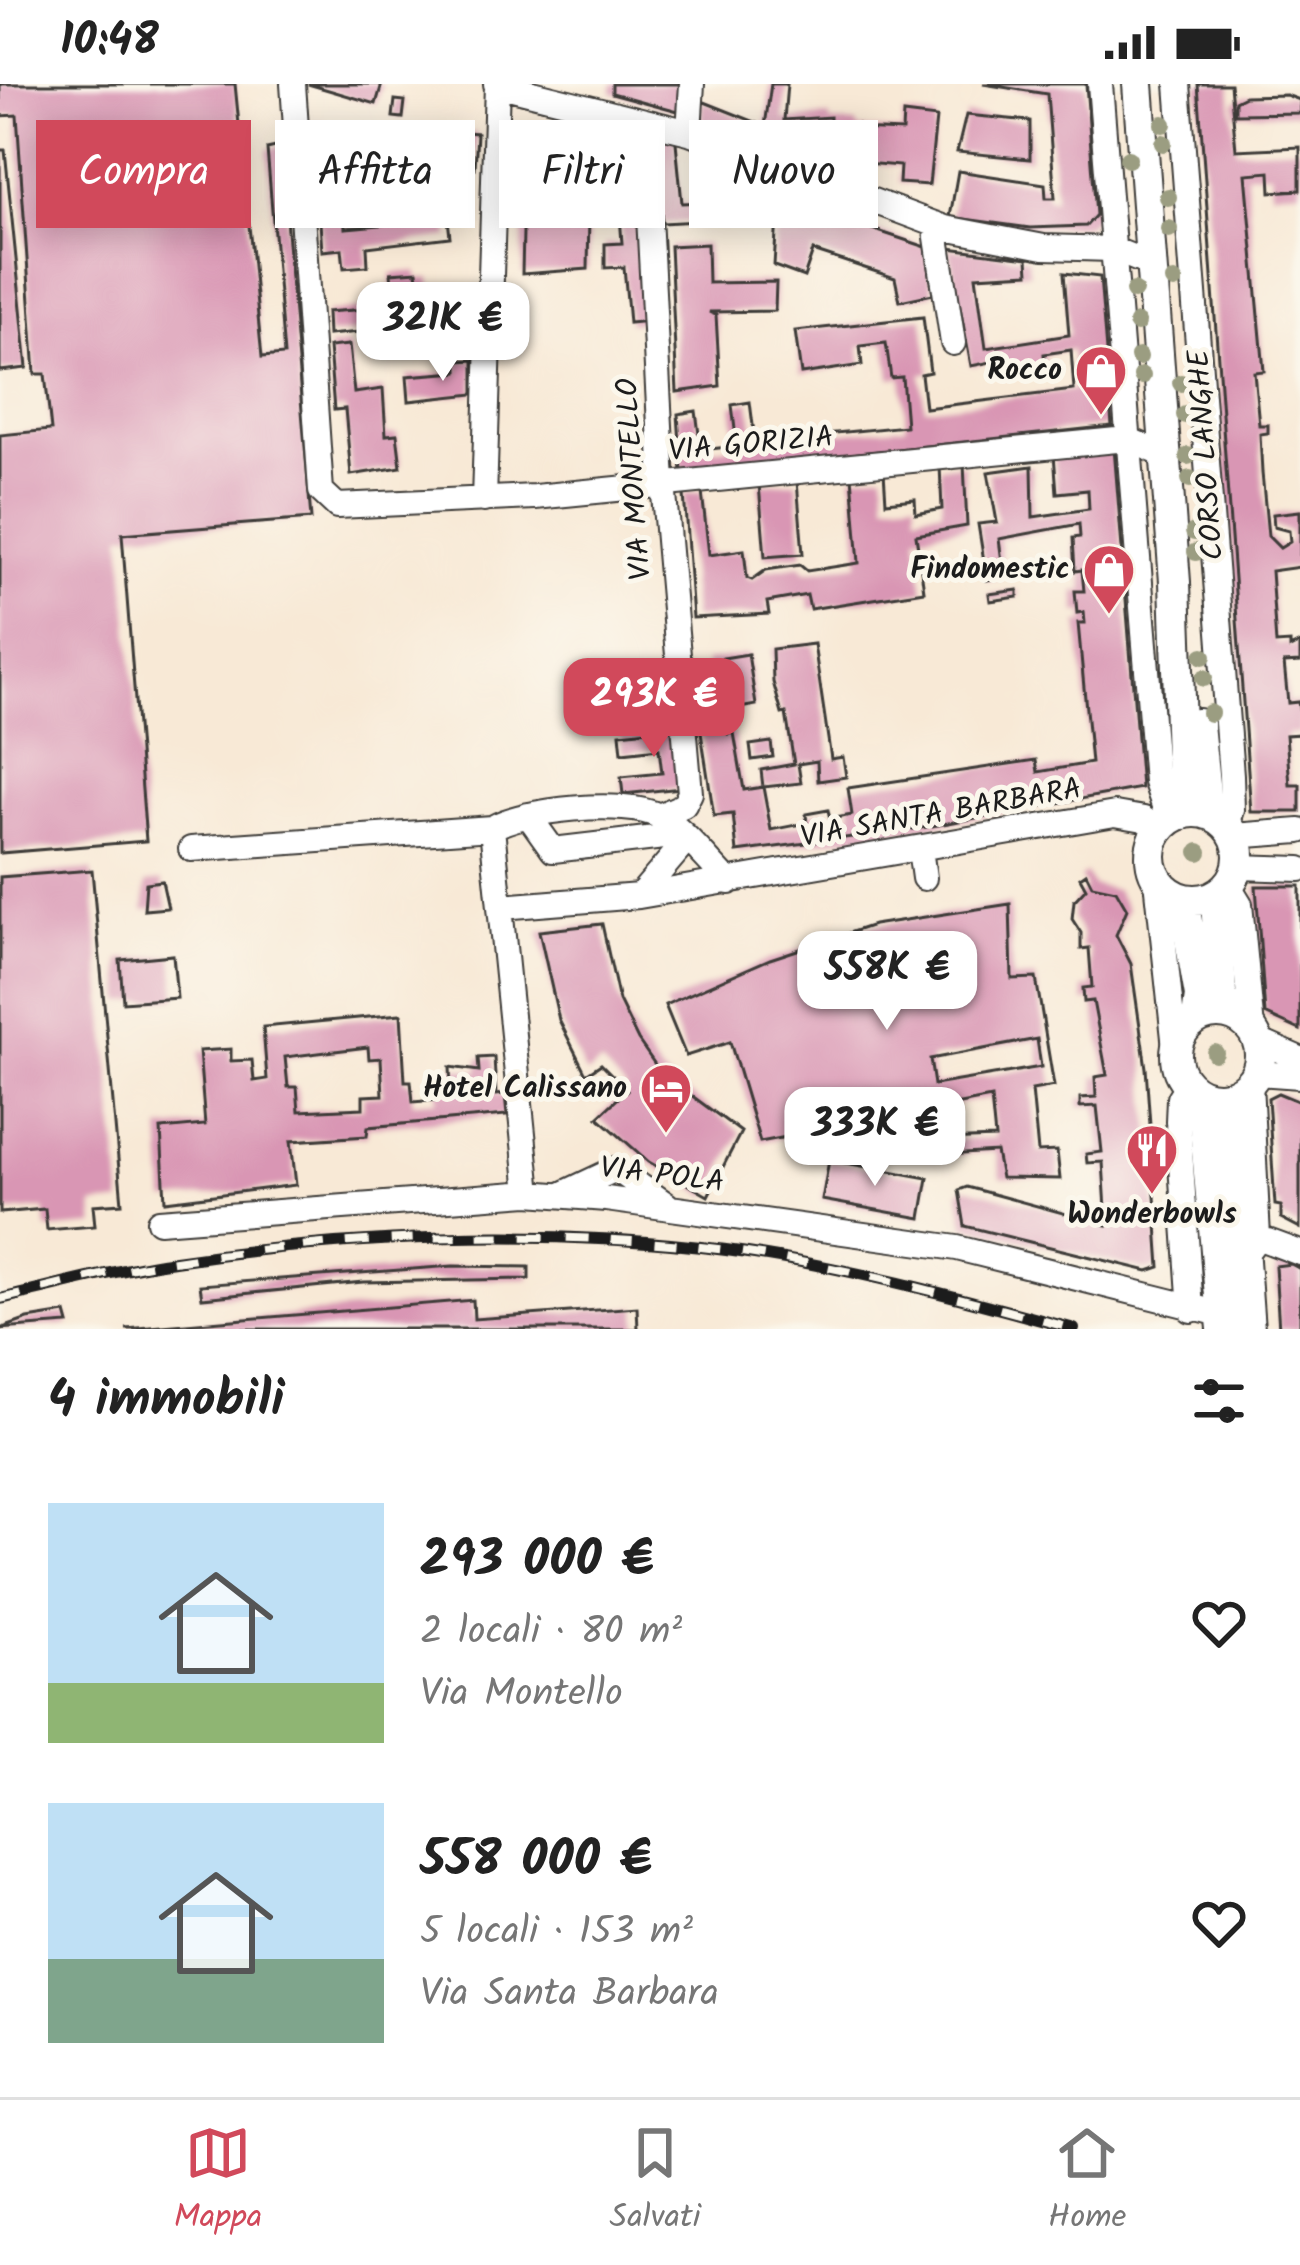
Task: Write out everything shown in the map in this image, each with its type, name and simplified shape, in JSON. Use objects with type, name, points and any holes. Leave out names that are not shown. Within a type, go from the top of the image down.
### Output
[{"type":"main road","name":"CORSO LANGHE","points":[[1138,84],[1175,582],[1221,994],[1246,1028],[1217,1081],[1210,1203],[1212,1318]]},
{"type":"main road","name":"CORSO LANGHE","points":[[1157,880],[1151,851],[1207,843]]},
{"type":"main road","points":[[1207,843],[1183,899],[1200,995],[1197,1018],[1185,1028],[1217,1081]]},
{"type":"main road","points":[[1157,880],[1183,899]]},
{"type":"main road","points":[[1197,1018],[1246,1028]]},
{"type":"main road","name":"CORSO LANGHE","points":[[1217,1081],[1254,1241],[1249,1329]]},
{"type":"street","name":"VIA GORIZIA","points":[[293,84],[322,491],[337,506],[484,500],[1127,439],[1167,457]]},
{"type":"street","points":[[484,500],[496,84],[548,90],[641,120]]},
{"type":"street","points":[[690,120],[692,84]]},
{"type":"street","name":"CORSO LANGHE","points":[[1100,84],[1156,782],[1207,843]]},
{"type":"street","name":"CORSO LANGHE","points":[[1178,84],[1231,775],[1207,843]]},
{"type":"street","points":[[665,126],[689,132]]},
{"type":"street","points":[[878,203],[935,224],[1044,248],[1112,249],[1152,265]]},
{"type":"street","points":[[935,224],[953,343]]},
{"type":"street","name":"VIA MONTELLO","points":[[650,228],[663,483],[690,794],[684,805],[658,816]]},
{"type":"street","points":[[190,849],[492,828],[528,815],[621,810],[658,816],[684,838],[717,884],[710,911]]},
{"type":"street","name":"VIA SANTA BARBARA","points":[[501,907],[639,896],[1115,814],[1144,819],[1207,843]]},
{"type":"street","points":[[528,815],[554,850],[684,838]]},
{"type":"street","points":[[492,828],[529,1193]]},
{"type":"street","points":[[1207,843],[1300,831]]},
{"type":"street","points":[[639,896],[671,865],[684,838]]},
{"type":"street","points":[[1207,843],[1300,869]]},
{"type":"street","points":[[920,849],[924,878]]},
{"type":"street","points":[[1157,880],[1217,1081]]},
{"type":"street","points":[[1246,1028],[1300,1059]]},
{"type":"street","points":[[1212,1318],[1178,1121],[1179,1098],[1217,1081],[1300,1076]]},
{"type":"street","name":"VIA POLA","points":[[159,1221],[529,1193],[669,1207],[957,1248],[1212,1318]]},
{"type":"street","points":[[1210,1203],[1254,1241],[1300,1253]]},
{"type":"building","points":[[0,84],[235,84],[239,120],[36,120],[36,228],[249,228],[262,357],[284,355],[267,149],[275,147],[275,228],[287,228],[311,519],[122,534],[146,841],[0,853],[0,435],[51,430],[45,374],[35,374],[17,115],[0,116]]},
{"type":"building","points":[[308,84],[382,84],[376,104]]},
{"type":"building","points":[[612,84],[680,84],[678,111],[612,93]]},
{"type":"building","points":[[771,84],[787,84],[784,120],[766,120]]},
{"type":"building","points":[[983,84],[1086,84],[1096,215],[1086,226],[1030,228],[950,217],[958,171],[1045,184],[1046,198],[1055,198],[1047,94]]},
{"type":"building","points":[[1198,84],[1230,84],[1236,150],[1300,147],[1300,190],[1271,192],[1270,172],[1246,174],[1264,371],[1254,372],[1259,425],[1268,425],[1268,433],[1260,434],[1262,473],[1268,536],[1280,548],[1290,542],[1289,531],[1274,527],[1273,514],[1300,511],[1300,567],[1271,571],[1276,644],[1290,643],[1290,648],[1300,643],[1300,662],[1284,663],[1288,703],[1298,702],[1300,713],[1300,734],[1286,735],[1290,785],[1300,785],[1300,812],[1251,812]]},
{"type":"building","points":[[1286,95],[1300,100],[1300,113],[1235,114],[1235,101],[1245,96]]},
{"type":"building","points":[[395,100],[405,101],[403,118],[393,117]]},
{"type":"building","points":[[702,101],[750,120],[701,120]]},
{"type":"building","points":[[903,114],[936,118],[929,185],[899,183],[900,166],[878,164],[878,130],[902,131]]},
{"type":"building","points":[[966,115],[1030,121],[1030,159],[957,152]]},
{"type":"building","points":[[665,130],[675,132],[682,203],[689,203],[689,222],[665,223]]},
{"type":"building","points":[[0,150],[5,150],[27,368],[0,371]]},
{"type":"building","points":[[320,228],[449,228],[450,237],[367,247],[368,266],[344,268],[342,249],[322,251]]},
{"type":"building","points":[[523,228],[589,228],[588,269],[522,274]]},
{"type":"building","points":[[621,228],[645,228],[651,321],[629,323],[624,267],[605,268],[605,244],[622,243]]},
{"type":"building","points":[[776,228],[869,228],[926,247],[933,294],[900,301],[895,278],[813,251],[804,277],[774,266]]},
{"type":"building","points":[[707,244],[708,283],[776,282],[775,311],[709,312],[716,315],[720,386],[677,392],[670,246]]},
{"type":"building","points":[[949,248],[1028,258],[1029,273],[976,276],[986,348],[1069,335],[1064,273],[1100,277],[1112,426],[682,472],[678,414],[696,411],[701,450],[737,446],[732,405],[750,402],[755,441],[906,426],[902,377],[891,378],[886,343],[860,346],[862,365],[801,374],[795,331],[923,317],[930,372],[921,374],[925,408],[1074,390],[1071,350],[1044,354],[1045,369],[1002,378],[1001,360],[971,366]]},
{"type":"building","points":[[417,271],[418,279],[431,278],[433,314],[422,315],[423,326],[328,335],[327,312],[394,307],[391,273]]},
{"type":"building","points":[[457,324],[475,324],[474,337],[462,338]]},
{"type":"building","points":[[349,345],[354,393],[383,389],[386,435],[397,434],[401,467],[351,475],[345,409],[334,410],[329,347]]},
{"type":"building","points":[[474,360],[474,394],[409,401],[407,376],[458,372],[458,361]]},
{"type":"building","points":[[1114,448],[1141,788],[921,828],[737,852],[733,814],[714,816],[700,726],[725,722],[728,734],[734,733],[744,790],[763,787],[771,830],[807,823],[806,814],[828,810],[830,819],[852,815],[848,788],[1036,760],[1038,772],[1091,763],[1078,623],[1085,623],[1084,612],[1077,613],[1075,591],[1084,591],[1082,570],[1075,571],[1073,538],[1080,537],[1079,524],[999,539],[1004,577],[987,580],[978,524],[997,522],[988,472],[1032,466],[1033,517],[1089,509],[1088,490],[1057,493],[1054,454]]},
{"type":"building","points":[[964,464],[967,526],[916,535],[924,591],[810,609],[807,595],[767,602],[769,614],[693,618],[684,494],[702,492],[709,555],[744,550],[747,578],[752,580],[766,570],[800,565],[807,571],[859,563],[852,476],[884,472],[886,502],[915,499],[916,514],[942,509],[940,466]]},
{"type":"building","points":[[797,481],[803,554],[765,557],[759,484]]},
{"type":"building","points":[[1018,590],[1018,597],[990,601],[989,594]]},
{"type":"building","points":[[814,644],[831,759],[843,757],[846,777],[818,781],[817,761],[798,764],[801,783],[763,787],[761,770],[794,764],[786,713],[782,714],[773,682],[772,649]]},
{"type":"building","points":[[748,654],[756,705],[713,713],[705,661]]},
{"type":"building","points":[[677,727],[682,788],[623,794],[621,777],[662,773],[659,749],[622,753],[620,733]]},
{"type":"building","points":[[771,742],[773,757],[752,760],[750,745]]},
{"type":"building","points":[[92,870],[122,1203],[93,1205],[95,1226],[47,1230],[45,1209],[0,1213],[0,877]]},
{"type":"building","points":[[1086,873],[1092,885],[1116,890],[1127,909],[1116,935],[1131,964],[1146,1068],[1160,1267],[1148,1271],[965,1226],[959,1190],[967,1187],[1107,1225],[1103,1162],[1087,1163],[1086,1154],[1102,1152],[1097,1106],[1080,1107],[1080,1098],[1096,1097],[1095,1077],[1107,1075],[1093,1001],[1084,1002],[1083,988],[1092,987],[1089,948],[1081,949],[1081,933],[1072,919],[1074,901],[1086,888],[1080,877]]},
{"type":"building","points":[[162,881],[168,908],[144,910],[146,883]]},
{"type":"building","points":[[1256,886],[1300,886],[1300,1030],[1265,1014]]},
{"type":"building","points":[[1010,904],[1012,979],[1036,978],[1054,1086],[1032,1090],[1038,1152],[1057,1151],[1060,1179],[1001,1178],[996,1152],[947,1155],[944,1140],[995,1138],[991,1098],[760,1142],[730,1042],[686,1056],[665,1005],[770,959],[873,925]],"holes":[[[1037,1039],[1041,1067],[934,1085],[930,1059]]]},
{"type":"building","points":[[602,924],[619,1001],[638,1040],[661,1073],[741,1132],[708,1196],[649,1162],[598,1117],[627,1090],[601,1064],[586,1074],[559,1020],[539,931]]},
{"type":"building","points":[[173,955],[177,998],[123,1002],[120,960]]},
{"type":"building","points":[[401,1014],[405,1081],[411,1081],[413,1102],[437,1100],[437,1089],[451,1088],[450,1067],[479,1071],[478,1058],[494,1057],[496,1095],[505,1094],[507,1115],[368,1127],[367,1136],[291,1141],[296,1185],[165,1201],[161,1129],[205,1125],[199,1051],[231,1049],[231,1061],[252,1060],[254,1081],[267,1079],[263,1027]],"holes":[[[368,1047],[369,1059],[381,1058],[383,1095],[363,1096],[363,1108],[299,1111],[297,1087],[288,1087],[285,1057]]]},
{"type":"building","points":[[1278,1093],[1300,1102],[1300,1228],[1281,1218],[1281,1206],[1275,1205],[1268,1098]]},
{"type":"building","points":[[829,1160],[928,1178],[921,1218],[822,1200]]},
{"type":"building","points":[[1291,1264],[1300,1269],[1300,1329],[1279,1329],[1275,1266]]},
{"type":"building","points":[[453,1266],[529,1267],[529,1279],[363,1282],[202,1298],[200,1285]]},
{"type":"building","points":[[473,1300],[474,1319],[637,1307],[638,1329],[126,1329]]},
{"type":"building","points":[[66,1313],[69,1324],[0,1329],[28,1319]]},
{"type":"railway","points":[[0,1299],[100,1275],[230,1253],[443,1237],[585,1238],[726,1250],[813,1264],[1074,1329]]},
{"type":"place","name":"Rocco","points":[[1101,417]]},
{"type":"place","name":"Findomestic","points":[[1109,616]]},
{"type":"place","name":"Hotel Calissano","points":[[666,1135]]},
{"type":"place","name":"Wonderbowls","points":[[1152,1196]]}]
